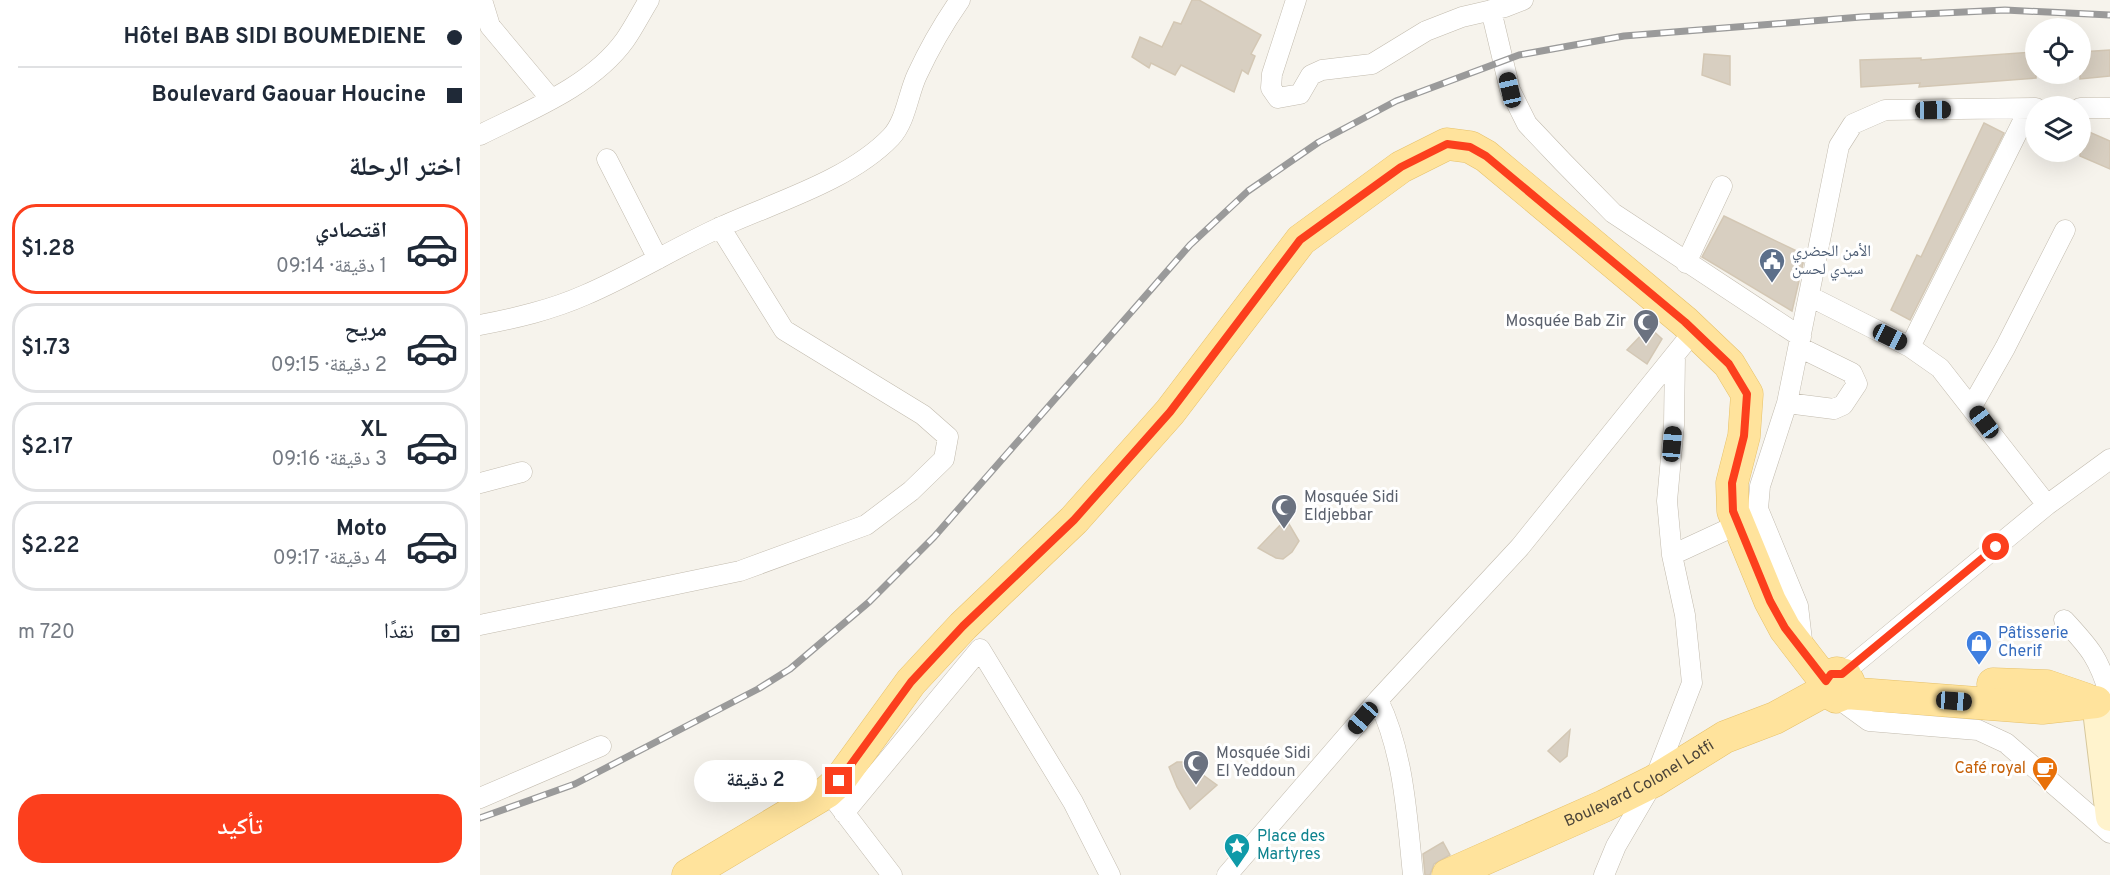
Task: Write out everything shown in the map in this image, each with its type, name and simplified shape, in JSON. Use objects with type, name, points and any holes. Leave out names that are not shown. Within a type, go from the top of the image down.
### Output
[{"type":"main road","points":[[688,875],[836,802],[870,741],[911,682],[963,626],[1074,520],[1170,412],[1300,240],[1401,167],[1447,144],[1470,147],[1486,156],[1684,343],[1729,364],[1747,394],[1744,436],[1732,483],[1733,511],[1770,601],[1785,628],[1803,652],[1838,686],[2047,686],[2105,701],[2110,817]]},
{"type":"main road","name":"Boulevard Colonel Lotfi","points":[[1448,875],[1605,806],[1654,781],[1725,737],[1775,718],[1838,686]]},
{"type":"street","points":[[482,0],[490,26],[551,99]]},
{"type":"street","points":[[480,135],[551,99],[601,66],[625,40],[649,0]]},
{"type":"street","points":[[480,325],[526,316],[585,295],[720,227],[817,184],[868,157],[892,136],[905,111],[917,76],[946,20],[960,0]]},
{"type":"street","points":[[1296,0],[1272,74],[1271,88],[1278,98],[1300,94],[1311,75],[1322,70],[1372,64],[1426,31],[1462,17],[1505,8],[1523,0]]},
{"type":"street","points":[[1491,10],[1510,90],[1527,124],[1613,213],[1800,342],[1852,373],[1857,384],[1843,405],[1834,409],[1787,404]]},
{"type":"street","points":[[1803,652],[1798,606],[1758,509],[1760,486],[1787,404],[1839,146],[1853,124],[1885,110],[2025,108]]},
{"type":"street","points":[[2091,108],[2110,108]]},
{"type":"street","points":[[1910,347],[2025,122]]},
{"type":"street","points":[[607,159],[658,259]]},
{"type":"street","points":[[1686,263],[1722,186]]},
{"type":"street","points":[[480,625],[740,571],[866,525],[911,491],[944,459],[948,437],[924,415],[784,330],[720,227]]},
{"type":"street","points":[[1972,406],[2005,348],[2065,230]]},
{"type":"street","points":[[1809,296],[1910,347],[1940,368],[1972,406],[2047,505]]},
{"type":"street","points":[[1604,875],[1616,846],[1654,781],[1692,683],[1685,615],[1672,555],[1667,501],[1684,343]]},
{"type":"street","points":[[1227,875],[1378,700],[1520,547],[1684,343]]},
{"type":"street","points":[[2110,459],[2047,505],[1838,686],[1869,721],[1978,730],[2006,743],[2110,833]]},
{"type":"street","points":[[480,483],[522,472]]},
{"type":"street","points":[[1672,555],[1738,524]]},
{"type":"street","points":[[2064,620],[2092,649],[2102,669],[2105,701]]},
{"type":"street","points":[[892,875],[836,802],[980,649],[1073,802],[1110,875]]},
{"type":"street","points":[[1378,700],[1391,726],[1410,831],[1413,875]]},
{"type":"street","points":[[480,798],[601,746]]},
{"type":"building","points":[[1192,0],[1199,0],[1261,35],[1251,54],[1255,56],[1248,74],[1242,70],[1234,92],[1181,65],[1175,75],[1151,63],[1149,68],[1132,57],[1140,37],[1162,47],[1174,22],[1181,24]]},
{"type":"building","points":[[2110,50],[2110,76],[2091,78],[2091,51]]},
{"type":"building","points":[[2025,53],[2025,79],[1919,87],[1920,83],[1861,87],[1860,60],[1921,58],[1921,60]]},
{"type":"building","points":[[1704,54],[1730,56],[1730,85],[1702,75]]},
{"type":"building","points":[[1984,123],[2004,133],[1910,320],[1891,310],[1917,255],[1921,257]]},
{"type":"building","points":[[2091,133],[2110,141],[2110,169],[2091,161]]},
{"type":"building","name":"الأمن الحضري سيدي لحسن","points":[[1724,216],[1805,255],[1792,311],[1702,257]]},
{"type":"building","name":"Mosquée Bab Zir","points":[[1649,327],[1662,339],[1647,364],[1627,350]]},
{"type":"building","name":"Mosquée Sidi Eldjebbar","points":[[1286,519],[1299,541],[1292,552],[1283,559],[1276,558],[1258,548]]},
{"type":"building","points":[[1570,730],[1567,756],[1560,762],[1548,751]]},
{"type":"building","name":"Mosquée Sidi El Yeddoun","points":[[1177,762],[1185,762],[1217,785],[1190,809],[1169,767]]},
{"type":"building","points":[[1443,842],[1450,855],[1434,864],[1430,875],[1425,875],[1423,854]]},
{"type":"railway","points":[[480,818],[575,784],[758,689],[790,669],[869,602],[934,537],[1190,245],[1248,191],[1319,142],[1396,101],[1519,55],[1624,36],[1861,17],[2005,10],[2110,15]]},
{"type":"place","name":"الأمن الحضري سيدي لحسن","points":[[1772,284]]},
{"type":"place","name":"Mosquée Bab Zir","points":[[1646,345]]},
{"type":"place","name":"Mosquée Sidi Eldjebbar","points":[[1284,530]]},
{"type":"place","name":"Pâtisserie Cherif","points":[[1979,666]]},
{"type":"place","name":"Mosquée Sidi El Yeddoun","points":[[1196,786]]},
{"type":"place","name":"Café royal","points":[[2045,792]]},
{"type":"place","name":"Place des Martyres","points":[[1237,869]]},
{"type":"route","points":[[839,781],[911,682],[963,626],[1074,520],[1170,412],[1300,240],[1401,167],[1447,144],[1470,147],[1486,156],[1685,322],[1729,364],[1747,394],[1744,436],[1732,483],[1733,511],[1770,601],[1785,628],[1826,681],[1831,674],[1837,672],[1842,674],[1996,547]]}]
